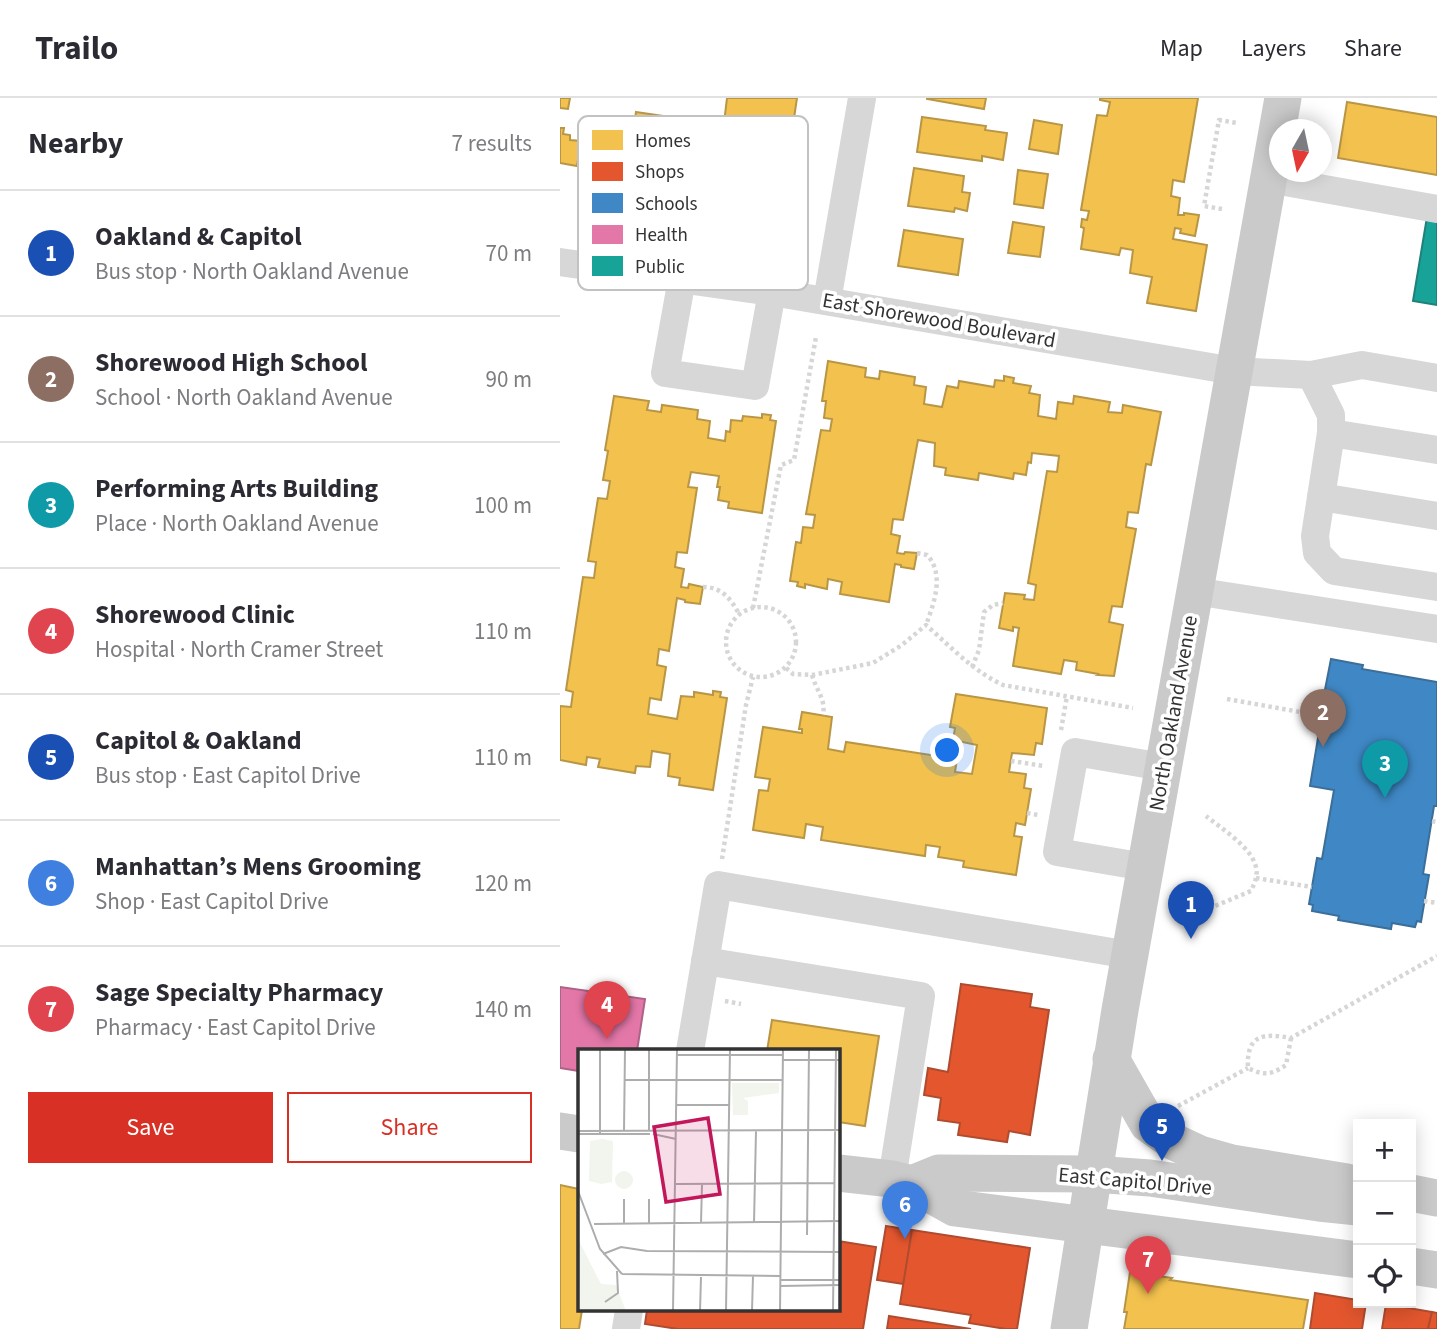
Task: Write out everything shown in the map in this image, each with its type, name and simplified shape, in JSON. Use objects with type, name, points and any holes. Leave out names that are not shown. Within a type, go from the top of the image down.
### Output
[{"type":"main road","name":"North Oakland Avenue","points":[[1069,1329],[1111,1059],[1283,98]]},
{"type":"main road","points":[[1111,1059],[1148,1124],[1172,1141],[1200,1154],[1232,1163],[1353,1183]]},
{"type":"main road","points":[[560,1130],[578,1134]]},
{"type":"main road","name":"East Capitol Drive","points":[[840,1173],[902,1182],[955,1208],[1353,1259]]},
{"type":"main road","name":"East Capitol Drive","points":[[902,1182],[939,1173],[1093,1174],[1150,1178],[1353,1206]]},
{"type":"main road","points":[[1416,1194],[1437,1198]]},
{"type":"main road","points":[[1416,1212],[1437,1214]]},
{"type":"main road","points":[[1416,1267],[1437,1270]]},
{"type":"street","points":[[827,301],[862,98]]},
{"type":"street","points":[[1268,179],[1437,209]]},
{"type":"street","name":"East Shorewood Boulevard","points":[[560,262],[578,265]]},
{"type":"street","points":[[680,290],[665,373],[755,386],[772,292]]},
{"type":"street","name":"East Shorewood Boulevard","points":[[758,290],[1234,371],[1311,375],[1362,365],[1437,378]]},
{"type":"street","points":[[1311,375],[1331,415],[1331,433],[1315,536],[1317,553],[1334,571],[1437,587]]},
{"type":"street","points":[[1331,433],[1437,450]]},
{"type":"street","points":[[1321,497],[1437,516]]},
{"type":"street","points":[[1194,591],[1437,629]]},
{"type":"street","points":[[1145,867],[1057,852],[1074,752],[1163,767]]},
{"type":"street","points":[[690,1049],[718,885],[1129,956]]},
{"type":"street","points":[[705,961],[921,996],[902,1182]]},
{"type":"path","points":[[1222,209],[1204,206],[1219,120],[1237,123]]},
{"type":"path","points":[[753,608],[781,465],[794,460],[816,337]]},
{"type":"path","points":[[786,668],[793,674],[812,675],[873,663],[902,645],[926,625],[932,609],[937,574],[934,562],[927,555],[917,553]]},
{"type":"path","points":[[703,587],[712,587],[727,596],[739,614]]},
{"type":"path","points":[[972,667],[979,650],[984,612],[993,605],[1003,603]]},
{"type":"path","points":[[765,607],[786,617],[796,636],[796,648],[786,668],[765,678],[753,677],[735,667],[729,658],[726,637],[729,627],[739,614],[753,608],[765,607]]},
{"type":"path","points":[[926,625],[972,667],[1003,685],[1133,708]]},
{"type":"path","points":[[812,675],[823,698],[823,715]]},
{"type":"path","points":[[718,885],[746,705],[753,677]]},
{"type":"path","points":[[1060,739],[1067,696]]},
{"type":"path","points":[[1227,699],[1317,715]]},
{"type":"path","points":[[1011,761],[1055,767]]},
{"type":"path","points":[[1196,914],[1251,891],[1256,878],[1256,865],[1249,853],[1206,816]]},
{"type":"path","points":[[1256,878],[1312,887]]},
{"type":"path","points":[[1424,901],[1437,904]]},
{"type":"path","points":[[1248,1068],[1247,1055],[1254,1041],[1265,1035],[1291,1038],[1437,956]]},
{"type":"path","points":[[1248,1068],[1259,1074],[1274,1073],[1286,1065],[1291,1038]]},
{"type":"path","points":[[1176,1107],[1248,1068]]},
{"type":"building: Homes","points":[[560,98],[570,98],[568,109],[560,108]]},
{"type":"building: Homes","points":[[727,98],[797,98],[794,116],[725,116]]},
{"type":"building: Homes","points":[[927,98],[986,98],[984,109]]},
{"type":"building: Homes","points":[[1100,98],[1198,98],[1184,182],[1173,180],[1171,196],[1180,198],[1178,215],[1199,215],[1195,236],[1180,233],[1181,229],[1175,228],[1173,239],[1207,245],[1196,311],[1147,303],[1152,277],[1130,273],[1133,250],[1121,248],[1119,255],[1081,249],[1084,228],[1081,227],[1082,219],[1087,220],[1089,211],[1081,210],[1097,115],[1107,116],[1110,102]]},
{"type":"building: Homes","points":[[1347,102],[1437,117],[1437,175],[1338,158]]},
{"type":"building: Homes","points":[[636,112],[664,116],[635,116]]},
{"type":"building: Homes","points":[[922,117],[986,126],[985,130],[1007,133],[1003,160],[982,156],[982,161],[917,152]]},
{"type":"building: Homes","points":[[1034,120],[1062,125],[1058,154],[1029,149]]},
{"type":"building: Homes","points":[[560,128],[564,128],[563,134],[570,135],[570,140],[578,141],[578,160],[577,166],[560,163]]},
{"type":"building: Homes","points":[[914,168],[964,176],[962,192],[970,193],[967,211],[908,206]]},
{"type":"building: Homes","points":[[1018,170],[1048,174],[1043,208],[1014,204]]},
{"type":"building: Homes","points":[[1013,222],[1044,227],[1040,257],[1008,253]]},
{"type":"building: Homes","points":[[904,230],[963,239],[958,275],[898,266]]},
{"type":"building: Homes","points":[[828,361],[866,368],[865,377],[879,379],[880,371],[915,377],[914,385],[926,387],[924,404],[942,407],[947,386],[958,388],[959,381],[994,387],[995,380],[1004,381],[1004,376],[1014,378],[1013,383],[1031,386],[1029,393],[1040,395],[1038,416],[1056,419],[1058,402],[1073,404],[1074,396],[1110,402],[1108,412],[1122,413],[1123,405],[1161,412],[1151,465],[1146,464],[1138,513],[1128,512],[1126,527],[1136,529],[1122,607],[1112,606],[1109,622],[1123,625],[1114,676],[1076,670],[1077,662],[1064,660],[1061,674],[1013,666],[1019,628],[1013,627],[1013,631],[999,628],[1005,593],[1025,595],[1024,599],[1034,600],[1036,585],[1028,583],[1047,471],[1057,472],[1059,456],[1032,453],[1026,475],[1014,473],[1013,479],[979,473],[978,480],[945,475],[946,468],[934,466],[935,443],[918,440],[903,520],[893,519],[891,534],[900,536],[897,553],[917,553],[914,569],[895,564],[889,602],[840,594],[842,582],[828,579],[827,589],[805,584],[805,588],[797,586],[798,582],[790,581],[796,542],[801,543],[803,527],[813,528],[815,515],[806,514],[821,430],[830,431],[832,419],[824,418],[826,401],[822,401]]},
{"type":"building: Homes","points":[[614,396],[649,401],[647,410],[661,412],[662,405],[698,410],[697,419],[710,421],[708,438],[725,441],[726,431],[730,432],[731,420],[742,421],[743,416],[762,418],[762,414],[771,415],[770,420],[776,421],[762,513],[728,508],[729,502],[718,500],[719,476],[691,472],[688,487],[697,488],[687,553],[677,552],[675,567],[684,569],[681,587],[688,588],[689,584],[703,587],[700,604],[677,598],[669,651],[659,649],[657,665],[666,667],[661,700],[650,698],[648,714],[677,719],[681,696],[694,697],[694,692],[713,695],[713,691],[721,692],[720,697],[727,698],[713,790],[679,785],[680,778],[668,776],[670,754],[652,751],[650,767],[636,766],[635,773],[598,767],[600,759],[587,757],[586,765],[560,760],[560,706],[571,707],[573,692],[566,690],[583,577],[594,578],[596,562],[588,561],[598,498],[607,499],[610,481],[603,480]]},
{"type":"building: Homes","points":[[956,694],[1047,708],[1042,744],[1036,743],[1034,755],[1012,753],[1009,772],[1026,774],[1024,788],[1031,789],[1025,825],[1016,823],[1014,836],[1022,837],[1016,875],[963,867],[964,861],[938,857],[940,847],[926,845],[925,856],[821,840],[823,827],[806,824],[804,838],[753,830],[759,790],[768,791],[770,779],[755,777],[763,727],[802,733],[802,729],[799,729],[802,712],[832,717],[828,749],[844,752],[846,742],[957,759],[955,772],[972,774],[977,745],[953,740],[955,728],[950,727]]},
{"type":"building: Homes","points":[[772,1020],[879,1036],[865,1126],[840,1122],[840,1049],[767,1049]]},
{"type":"building: Homes","points":[[560,1185],[578,1189],[578,1312],[582,1312],[579,1329],[560,1329]]},
{"type":"building: Homes","points":[[1130,1272],[1308,1300],[1303,1329],[1124,1329]]},
{"type":"building: Shops","points":[[961,984],[1032,994],[1030,1007],[1049,1010],[1030,1135],[1009,1131],[1007,1142],[958,1135],[960,1123],[938,1120],[941,1098],[924,1095],[928,1068],[948,1072]]},
{"type":"building: Shops","points":[[886,1226],[912,1230],[904,1284],[877,1280]]},
{"type":"building: Shops","points":[[912,1230],[1030,1248],[1017,1329],[969,1323],[971,1315],[900,1304]]},
{"type":"building: Shops","points":[[840,1241],[876,1247],[863,1329],[678,1329],[645,1324],[647,1312],[840,1312]]},
{"type":"building: Shops","points":[[1315,1293],[1353,1299],[1353,1308],[1365,1308],[1362,1329],[1310,1329]]},
{"type":"building: Shops","points":[[1385,1308],[1432,1312],[1428,1329],[1382,1329]]},
{"type":"building: Shops","points":[[1432,1312],[1437,1313],[1437,1329],[1428,1329]]},
{"type":"building: Shops","points":[[889,1316],[971,1329],[887,1329]]},
{"type":"building: Schools","points":[[1331,659],[1363,665],[1362,669],[1437,682],[1437,806],[1434,806],[1423,874],[1429,875],[1421,922],[1417,921],[1415,927],[1392,923],[1391,929],[1338,920],[1339,916],[1312,911],[1313,905],[1309,904],[1317,858],[1322,859],[1334,790],[1310,786],[1320,726],[1315,725],[1319,699],[1323,700]]},
{"type":"building: Health","points":[[560,987],[645,999],[637,1049],[578,1049],[578,1071],[560,1068]]},
{"type":"building: Public","points":[[1427,217],[1437,219],[1437,305],[1413,301]]},
{"type":"place","name":"Shorewood High School","points":[[1323,747]]},
{"type":"place","name":"Performing Arts Building","points":[[1385,798]]},
{"type":"place","name":"Oakland & Capitol","points":[[1191,939]]},
{"type":"place","name":"Shorewood Clinic","points":[[607,1039]]},
{"type":"place","name":"Capitol & Oakland","points":[[1162,1161]]},
{"type":"place","name":"Manhattan’s Mens Grooming","points":[[905,1239]]},
{"type":"place","name":"Sage Specialty Pharmacy","points":[[1148,1294]]}]
